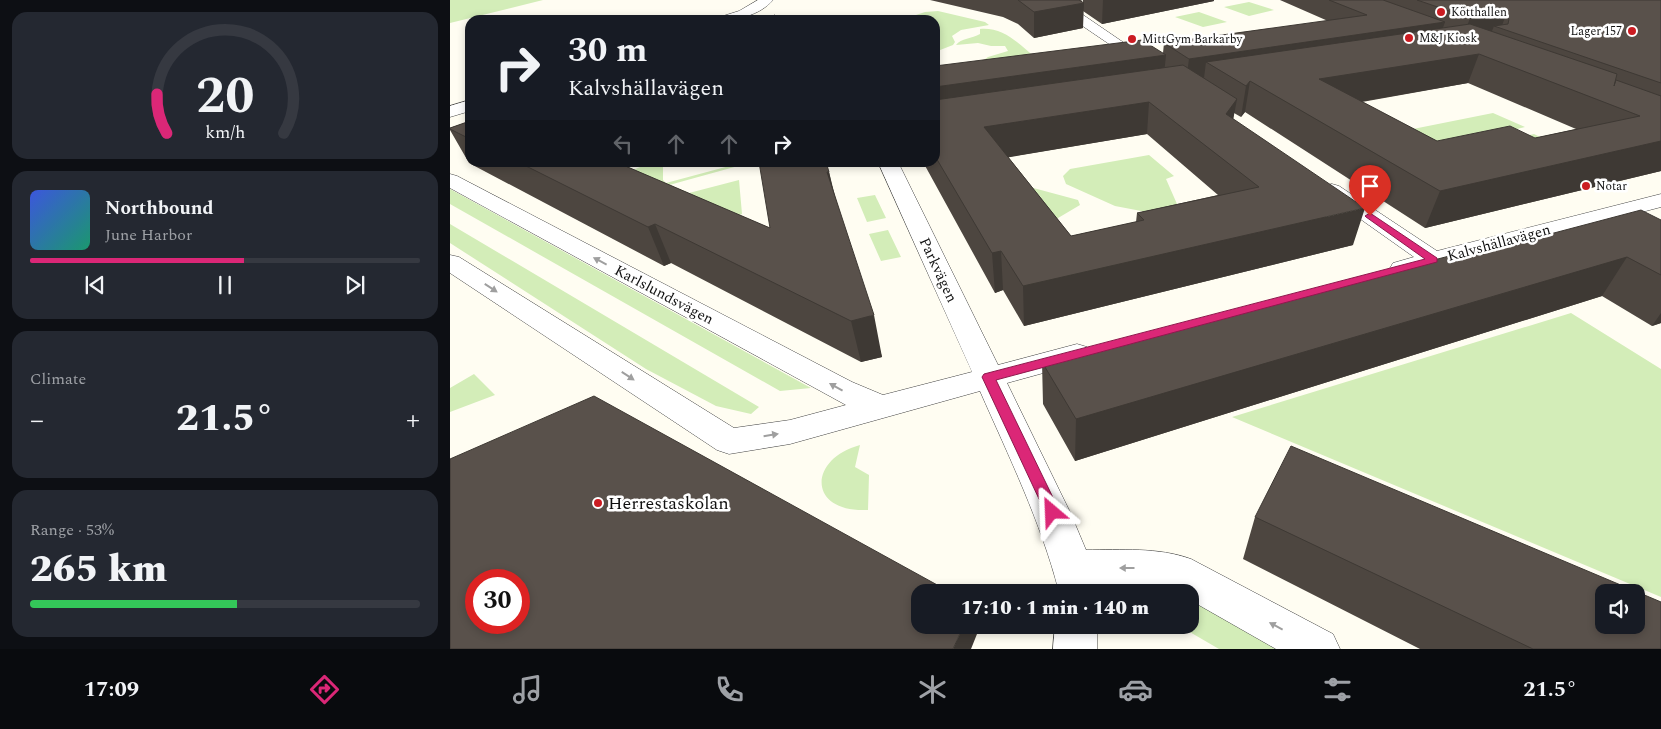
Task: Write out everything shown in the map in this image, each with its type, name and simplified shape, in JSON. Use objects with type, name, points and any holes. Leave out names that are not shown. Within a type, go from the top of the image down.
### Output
[{"type":"street","points":[[740,15],[767,0]]},
{"type":"street","points":[[1025,0],[1075,7],[1164,75]]},
{"type":"street","points":[[450,112],[465,107]]},
{"type":"street","name":"Parkvägen","points":[[890,167],[988,377]]},
{"type":"street","name":"Karlslundsvägen","points":[[450,180],[841,390],[880,407]]},
{"type":"street","points":[[1321,182],[1434,260]]},
{"type":"street","name":"Kalvshällavägen","points":[[1380,274],[1661,200]]},
{"type":"street","points":[[1594,217],[1622,232]]},
{"type":"street","points":[[450,262],[729,441],[790,432],[1100,348]]},
{"type":"street","points":[[988,377],[1052,512],[1076,580],[1144,568],[1177,572],[1318,649]]},
{"type":"street","points":[[1075,649],[1076,634]]},
{"type":"green space","points":[[450,0],[543,0],[482,15],[465,15],[465,19],[450,23]]},
{"type":"green space","points":[[1249,2],[1274,10],[1249,16],[1224,7]]},
{"type":"green space","points":[[938,11],[985,22],[989,25],[961,30],[952,36],[955,42],[953,45],[940,50],[940,15],[916,15]]},
{"type":"green space","points":[[1199,12],[1227,22],[1203,27],[1175,17]]},
{"type":"green space","points":[[980,29],[989,29],[1004,34],[1036,58],[981,62],[988,57],[1008,51],[1005,46],[991,46],[978,43],[956,45],[961,41],[980,34]]},
{"type":"green space","points":[[1493,113],[1525,127],[1509,131],[1521,137],[1534,134],[1550,142],[1422,148],[1393,133]]},
{"type":"green space","points":[[1149,155],[1174,176],[1166,179],[1177,204],[1157,214],[1115,206],[1066,184],[1063,176],[1070,169]]},
{"type":"green space","points":[[640,167],[663,167],[663,180],[666,183],[726,167],[734,167],[662,187],[628,172]]},
{"type":"green space","points":[[739,180],[742,214],[732,217],[673,190],[677,188],[689,193]]},
{"type":"green space","points":[[1026,186],[1078,200],[1080,205],[1053,221]]},
{"type":"green space","points":[[450,189],[811,388],[780,391],[450,204]]},
{"type":"green space","points":[[875,195],[886,218],[867,222],[857,198]]},
{"type":"green space","points":[[450,224],[759,407],[751,414],[716,406],[646,369],[450,243]]},
{"type":"green space","points":[[888,230],[901,257],[881,261],[869,234]]},
{"type":"green space","points":[[1571,313],[1661,369],[1661,597],[1645,590],[1645,584],[1630,584],[1232,417]]},
{"type":"green space","points":[[474,374],[495,395],[450,412],[450,388]]},
{"type":"green space","points":[[860,445],[855,467],[869,475],[868,510],[848,509],[834,503],[825,494],[822,484],[824,473],[831,461],[843,452]]},
{"type":"green space","points":[[1199,602],[1284,649],[1219,649],[1193,634],[1199,634]]},
{"type":"building","points":[[1018,0],[1079,0],[1084,3],[1034,12]]},
{"type":"building","points":[[1329,0],[1383,0],[1445,22],[1189,59],[1164,43],[1367,15]]},
{"type":"building","points":[[1417,0],[1661,0],[1661,83],[1494,26],[1508,24],[1509,19],[1506,15],[1470,18]]},
{"type":"building","points":[[1470,24],[1617,74],[1614,86],[1616,80],[1661,96],[1661,141],[1440,191],[1250,81],[1246,86],[1206,62]],"holes":[[[1479,54],[1640,116],[1535,138],[1510,126],[1437,141],[1319,79]]]},
{"type":"building","points":[[1142,40],[1166,55],[940,86],[940,65]]},
{"type":"building","points":[[1183,65],[1237,99],[1226,114],[1365,208],[1023,286],[1001,251],[992,253],[940,165],[940,99]],"holes":[[[1149,102],[1259,187],[1137,213],[1144,220],[1071,236],[984,127]]]},
{"type":"building","points":[[465,123],[465,136],[450,129]]},
{"type":"building","points":[[528,167],[628,167],[770,228],[760,167],[828,167],[829,172],[827,172],[874,315],[851,321],[655,224],[648,227]]},
{"type":"building","points":[[1641,210],[1661,220],[1661,275],[1627,257],[1076,419],[1042,362],[1530,235],[1535,238]]},
{"type":"building","name":"Herrestaskolan","points":[[594,396],[935,584],[911,584],[911,634],[960,634],[953,649],[450,649],[450,459]]},
{"type":"building","points":[[1291,446],[1618,584],[1595,584],[1595,634],[1645,634],[1645,595],[1661,602],[1661,649],[1533,649],[1255,517]]},
{"type":"place","name":"Kötthallen","points":[[1441,12]]},
{"type":"place","name":"Lager 157","points":[[1632,31]]},
{"type":"place","name":"M&J Kiosk","points":[[1409,38]]},
{"type":"place","name":"MittGym Barkarby","points":[[1132,39]]},
{"type":"place","name":"Notar","points":[[1586,186]]},
{"type":"place","name":"Herrestaskolan","points":[[598,503]]},
{"type":"route","points":[[1052,512],[988,377],[1434,260],[1370,216]]}]
